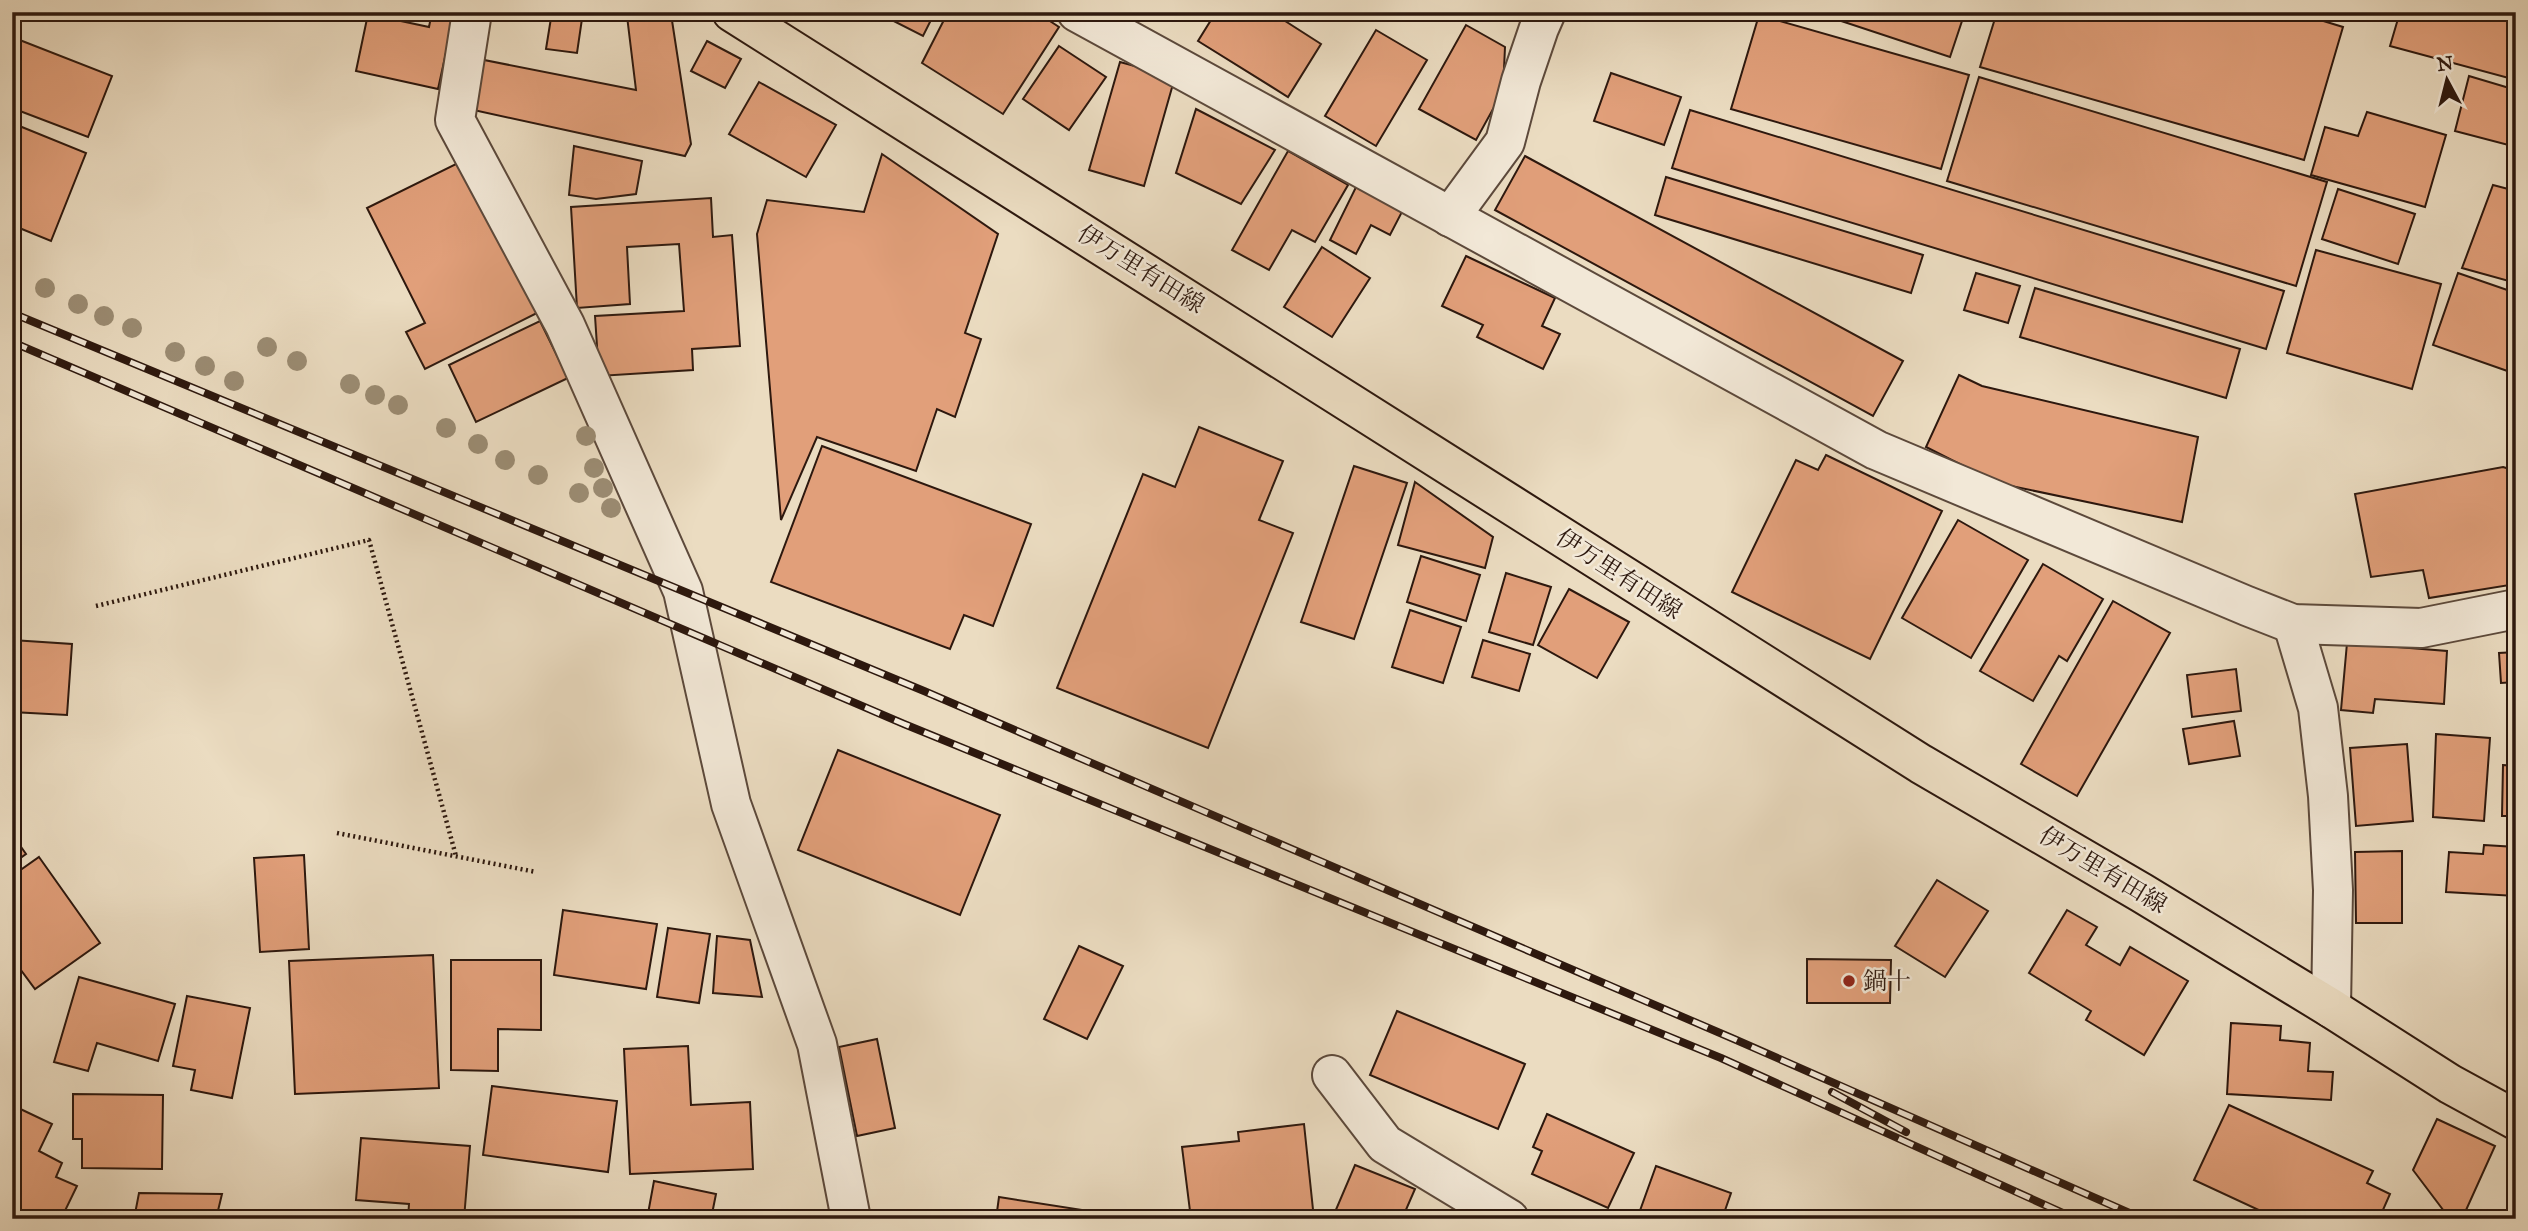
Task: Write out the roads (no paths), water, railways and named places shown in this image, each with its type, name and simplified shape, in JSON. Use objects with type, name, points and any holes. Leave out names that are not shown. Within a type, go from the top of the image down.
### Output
[{"type":"main road","name":"伊万里有田線","points":[[732,12],[1899,750],[2142,893],[2331,1008],[2449,1084],[2516,1120]]},
{"type":"street","points":[[472,12],[455,120],[565,325],[683,591],[731,804],[817,1044],[851,1219]]},
{"type":"street","points":[[1077,12],[1876,450],[2293,624],[2421,628],[2516,610]]},
{"type":"street","points":[[1450,218],[1505,142],[1521,81],[1546,12]]},
{"type":"street","points":[[2293,624],[2318,708],[2328,796],[2333,890],[2331,1008]]},
{"type":"street","points":[[1332,1075],[1385,1144],[1509,1219]]},
{"type":"railway","points":[[12,313],[924,691],[1734,1039],[2143,1219]]},
{"type":"railway","points":[[12,342],[904,724],[1721,1058],[2076,1219]]},
{"type":"railway","points":[[1832,1092],[1906,1132]]},
{"type":"place","name":"鍋十","points":[[1849,981]]}]
